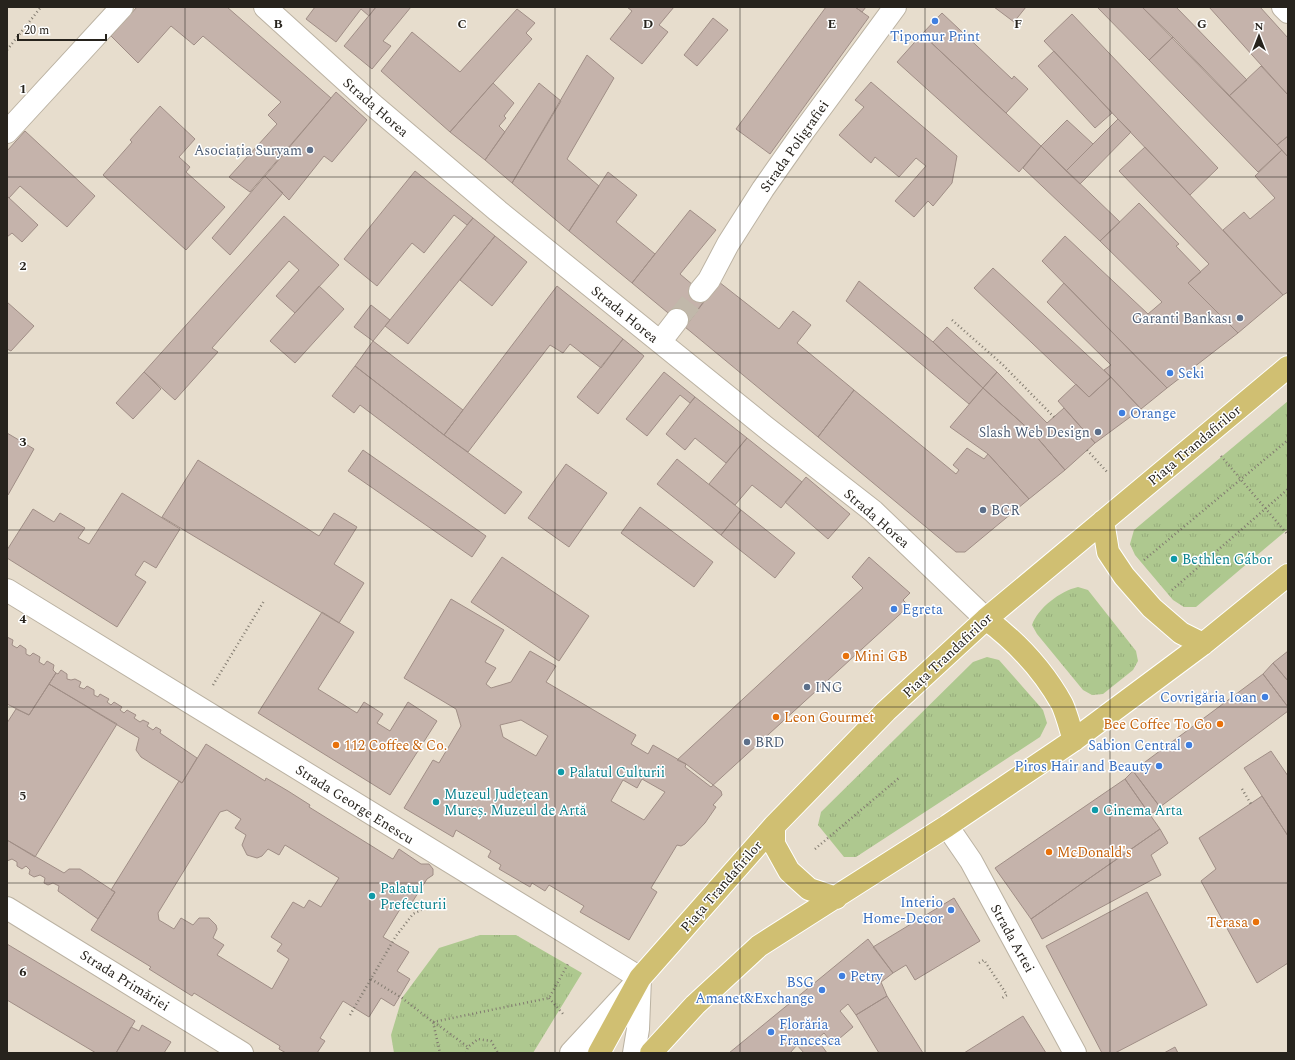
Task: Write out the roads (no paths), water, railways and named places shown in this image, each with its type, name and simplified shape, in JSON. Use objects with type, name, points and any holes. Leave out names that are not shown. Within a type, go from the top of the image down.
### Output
[{"type":"main road","name":"Piața Trandafirilor","points":[[599,1053],[640,978],[774,826],[886,711],[986,618],[1288,366]]},
{"type":"main road","points":[[1103,521],[1108,552],[1124,576],[1152,608],[1181,633],[1203,644]]},
{"type":"main road","points":[[651,1053],[695,1005],[759,946],[947,826],[1074,740],[1203,644],[1288,575]]},
{"type":"main road","points":[[986,618],[1007,635],[1029,657],[1049,683],[1062,705],[1074,740]]},
{"type":"main road","points":[[774,826],[774,844],[789,871],[810,889],[836,898]]},
{"type":"street","points":[[7,132],[122,7]]},
{"type":"street","name":"Strada Horea","points":[[265,7],[373,106],[498,211],[873,511],[986,618]]},
{"type":"street","name":"Strada Poligrafiei","points":[[705,285],[728,244],[763,189],[896,7]]},
{"type":"street","points":[[1283,7],[1288,12]]},
{"type":"street","points":[[660,342],[677,320]]},
{"type":"street","name":"Strada George Enescu","points":[[7,590],[640,978]]},
{"type":"street","name":"Strada Artei","points":[[947,826],[971,861],[1075,1053]]},
{"type":"street","name":"Strada Primăriei","points":[[7,908],[242,1053]]},
{"type":"street","points":[[571,1053],[640,978]]},
{"type":"street","points":[[634,1053],[638,1029],[640,978]]},
{"type":"tunnel","points":[[677,320],[700,291]]},
{"type":"place","name":"Tipomur Print","points":[[935,21]]},
{"type":"place","name":"Asociația Suryam","points":[[310,150]]},
{"type":"place","name":"Garanti Bankası","points":[[1240,318]]},
{"type":"place","name":"Seki","points":[[1170,373]]},
{"type":"place","name":"Orange","points":[[1122,413]]},
{"type":"place","name":"Slash Web Design","points":[[1098,432]]},
{"type":"place","name":"BCR","points":[[983,510]]},
{"type":"place","name":"Bethlen Gábor","points":[[1174,559]]},
{"type":"place","name":"Egreta","points":[[894,609]]},
{"type":"place","name":"Mini GB","points":[[846,656]]},
{"type":"place","name":"ING","points":[[807,687]]},
{"type":"place","name":"Covrigăria Ioan","points":[[1265,697]]},
{"type":"place","name":"Leon Gourmet","points":[[776,717]]},
{"type":"place","name":"Bee Coffee To Go","points":[[1220,724]]},
{"type":"place","name":"BRD","points":[[747,742]]},
{"type":"place","name":"112 Coffee & Co.","points":[[336,745]]},
{"type":"place","name":"Sabion Central","points":[[1189,745]]},
{"type":"place","name":"Piros Hair and Beauty","points":[[1159,766]]},
{"type":"place","name":"Palatul Culturii","points":[[561,772]]},
{"type":"place","name":"Muzeul Județean Mureș. Muzeul de Artă","points":[[436,802]]},
{"type":"place","name":"Cinema Arta","points":[[1095,810]]},
{"type":"place","name":"McDonald's","points":[[1049,852]]},
{"type":"place","name":"Palatul Prefecturii","points":[[372,896]]},
{"type":"place","name":"Interio Home-Decor","points":[[951,910]]},
{"type":"place","name":"Terasa","points":[[1256,922]]},
{"type":"place","name":"Petry","points":[[842,976]]},
{"type":"place","name":"BSG Amanet&Exchange","points":[[822,990]]},
{"type":"place","name":"Florăria Francesca","points":[[771,1032]]}]
